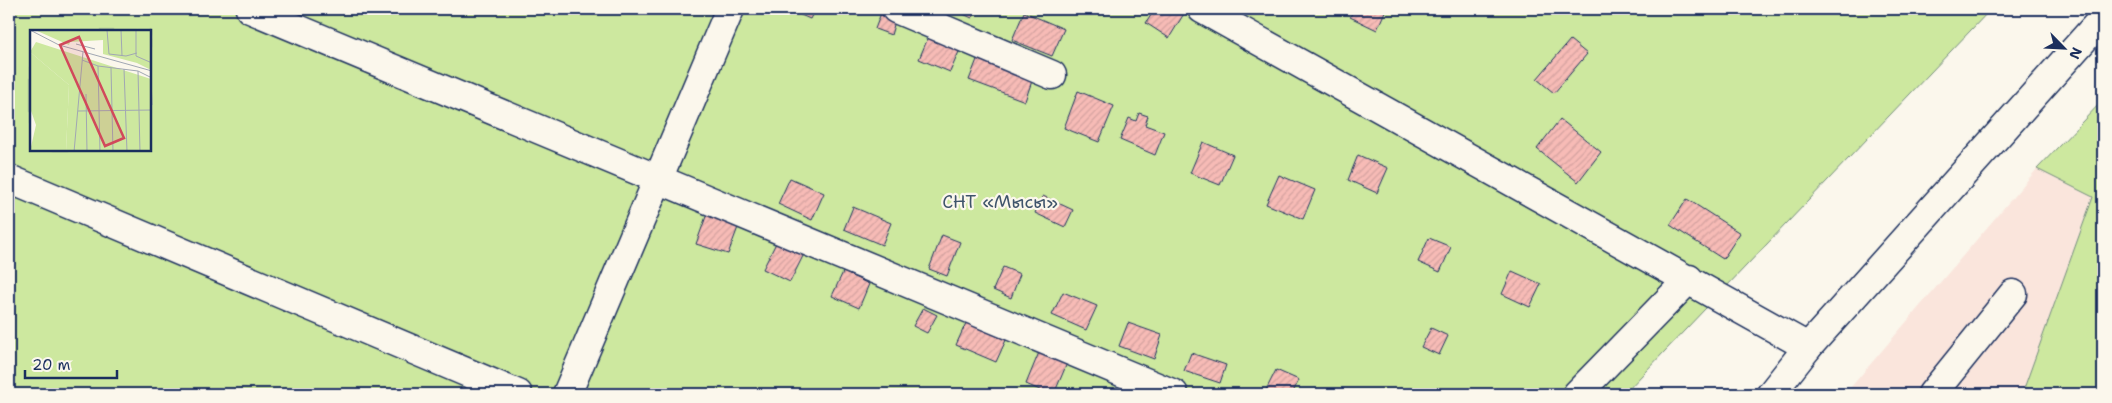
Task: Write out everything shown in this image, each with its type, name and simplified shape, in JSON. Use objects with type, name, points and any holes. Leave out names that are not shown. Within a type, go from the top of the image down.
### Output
[{"type":"main road","points":[[250,9],[1174,394]]},
{"type":"main road","points":[[566,394],[730,9]]},
{"type":"main road","points":[[896,9],[1052,75]]},
{"type":"main road","points":[[1202,9],[1808,348]]},
{"type":"main road","points":[[1780,391],[1808,348],[2103,18]]},
{"type":"main road","points":[[9,179],[518,394]]},
{"type":"main road","points":[[1577,394],[1689,280]]},
{"type":"main road","points":[[1932,394],[2013,294]]},
{"type":"shaded area","points":[[2037,169],[2093,197],[2022,394],[1845,394]]},
{"type":"green space","name":"СНТ «Мысы»","points":[[9,9],[1991,9],[1624,394],[9,394]]},
{"type":"green space","points":[[2103,100],[2103,394],[2022,394],[2093,197],[2037,169]]},
{"type":"building","points":[[787,9],[815,9],[810,19]]},
{"type":"building","points":[[952,9],[976,9],[972,18]]},
{"type":"building","points":[[1155,9],[1180,9],[1185,12],[1169,38],[1146,23]]},
{"type":"building","points":[[1354,9],[1386,9],[1377,30],[1350,17]]},
{"type":"building","points":[[1024,12],[1064,29],[1052,56],[1012,40]]},
{"type":"building","points":[[881,13],[896,18],[891,35],[875,29]]},
{"type":"building","points":[[931,31],[962,45],[950,72],[919,59]]},
{"type":"building","points":[[1570,40],[1587,54],[1554,93],[1537,79]]},
{"type":"building","points":[[978,57],[1033,78],[1025,101],[969,80]]},
{"type":"building","points":[[1078,91],[1114,106],[1099,142],[1064,128]]},
{"type":"building","points":[[1139,113],[1148,116],[1145,125],[1164,132],[1155,155],[1120,140],[1129,118],[1136,121]]},
{"type":"building","points":[[1560,119],[1601,152],[1578,182],[1537,149]]},
{"type":"building","points":[[1203,142],[1233,155],[1220,185],[1190,173]]},
{"type":"building","points":[[1358,155],[1388,168],[1377,193],[1348,180]]},
{"type":"building","points":[[1279,175],[1315,190],[1303,219],[1266,204]]},
{"type":"building","points":[[790,178],[824,193],[812,220],[778,204]]},
{"type":"building","points":[[1043,196],[1073,210],[1065,227],[1035,213]]},
{"type":"building","points":[[1687,199],[1740,233],[1723,259],[1670,225]]},
{"type":"building","points":[[853,207],[891,223],[882,245],[844,229]]},
{"type":"building","points":[[708,211],[740,222],[728,254],[696,244]]},
{"type":"building","points":[[942,235],[960,242],[947,276],[929,269]]},
{"type":"building","points":[[779,237],[806,250],[790,282],[763,269]]},
{"type":"building","points":[[1429,238],[1451,247],[1440,272],[1418,262]]},
{"type":"building","points":[[1003,267],[1020,274],[1011,298],[993,290]]},
{"type":"building","points":[[1512,271],[1541,284],[1530,307],[1502,294]]},
{"type":"building","points":[[843,272],[869,284],[859,308],[832,296]]},
{"type":"building","points":[[1063,292],[1097,306],[1086,330],[1052,315]]},
{"type":"building","points":[[923,308],[937,315],[927,333],[913,326]]},
{"type":"building","points":[[966,323],[1006,340],[996,362],[956,345]]},
{"type":"building","points":[[1128,323],[1162,335],[1154,359],[1119,346]]},
{"type":"building","points":[[1431,328],[1448,336],[1439,355],[1421,347]]},
{"type":"building","points":[[1040,350],[1068,361],[1054,394],[1049,394],[1026,384]]},
{"type":"building","points":[[1191,353],[1226,365],[1220,383],[1184,371]]},
{"type":"building","points":[[1276,370],[1299,380],[1292,394],[1264,394]]}]
